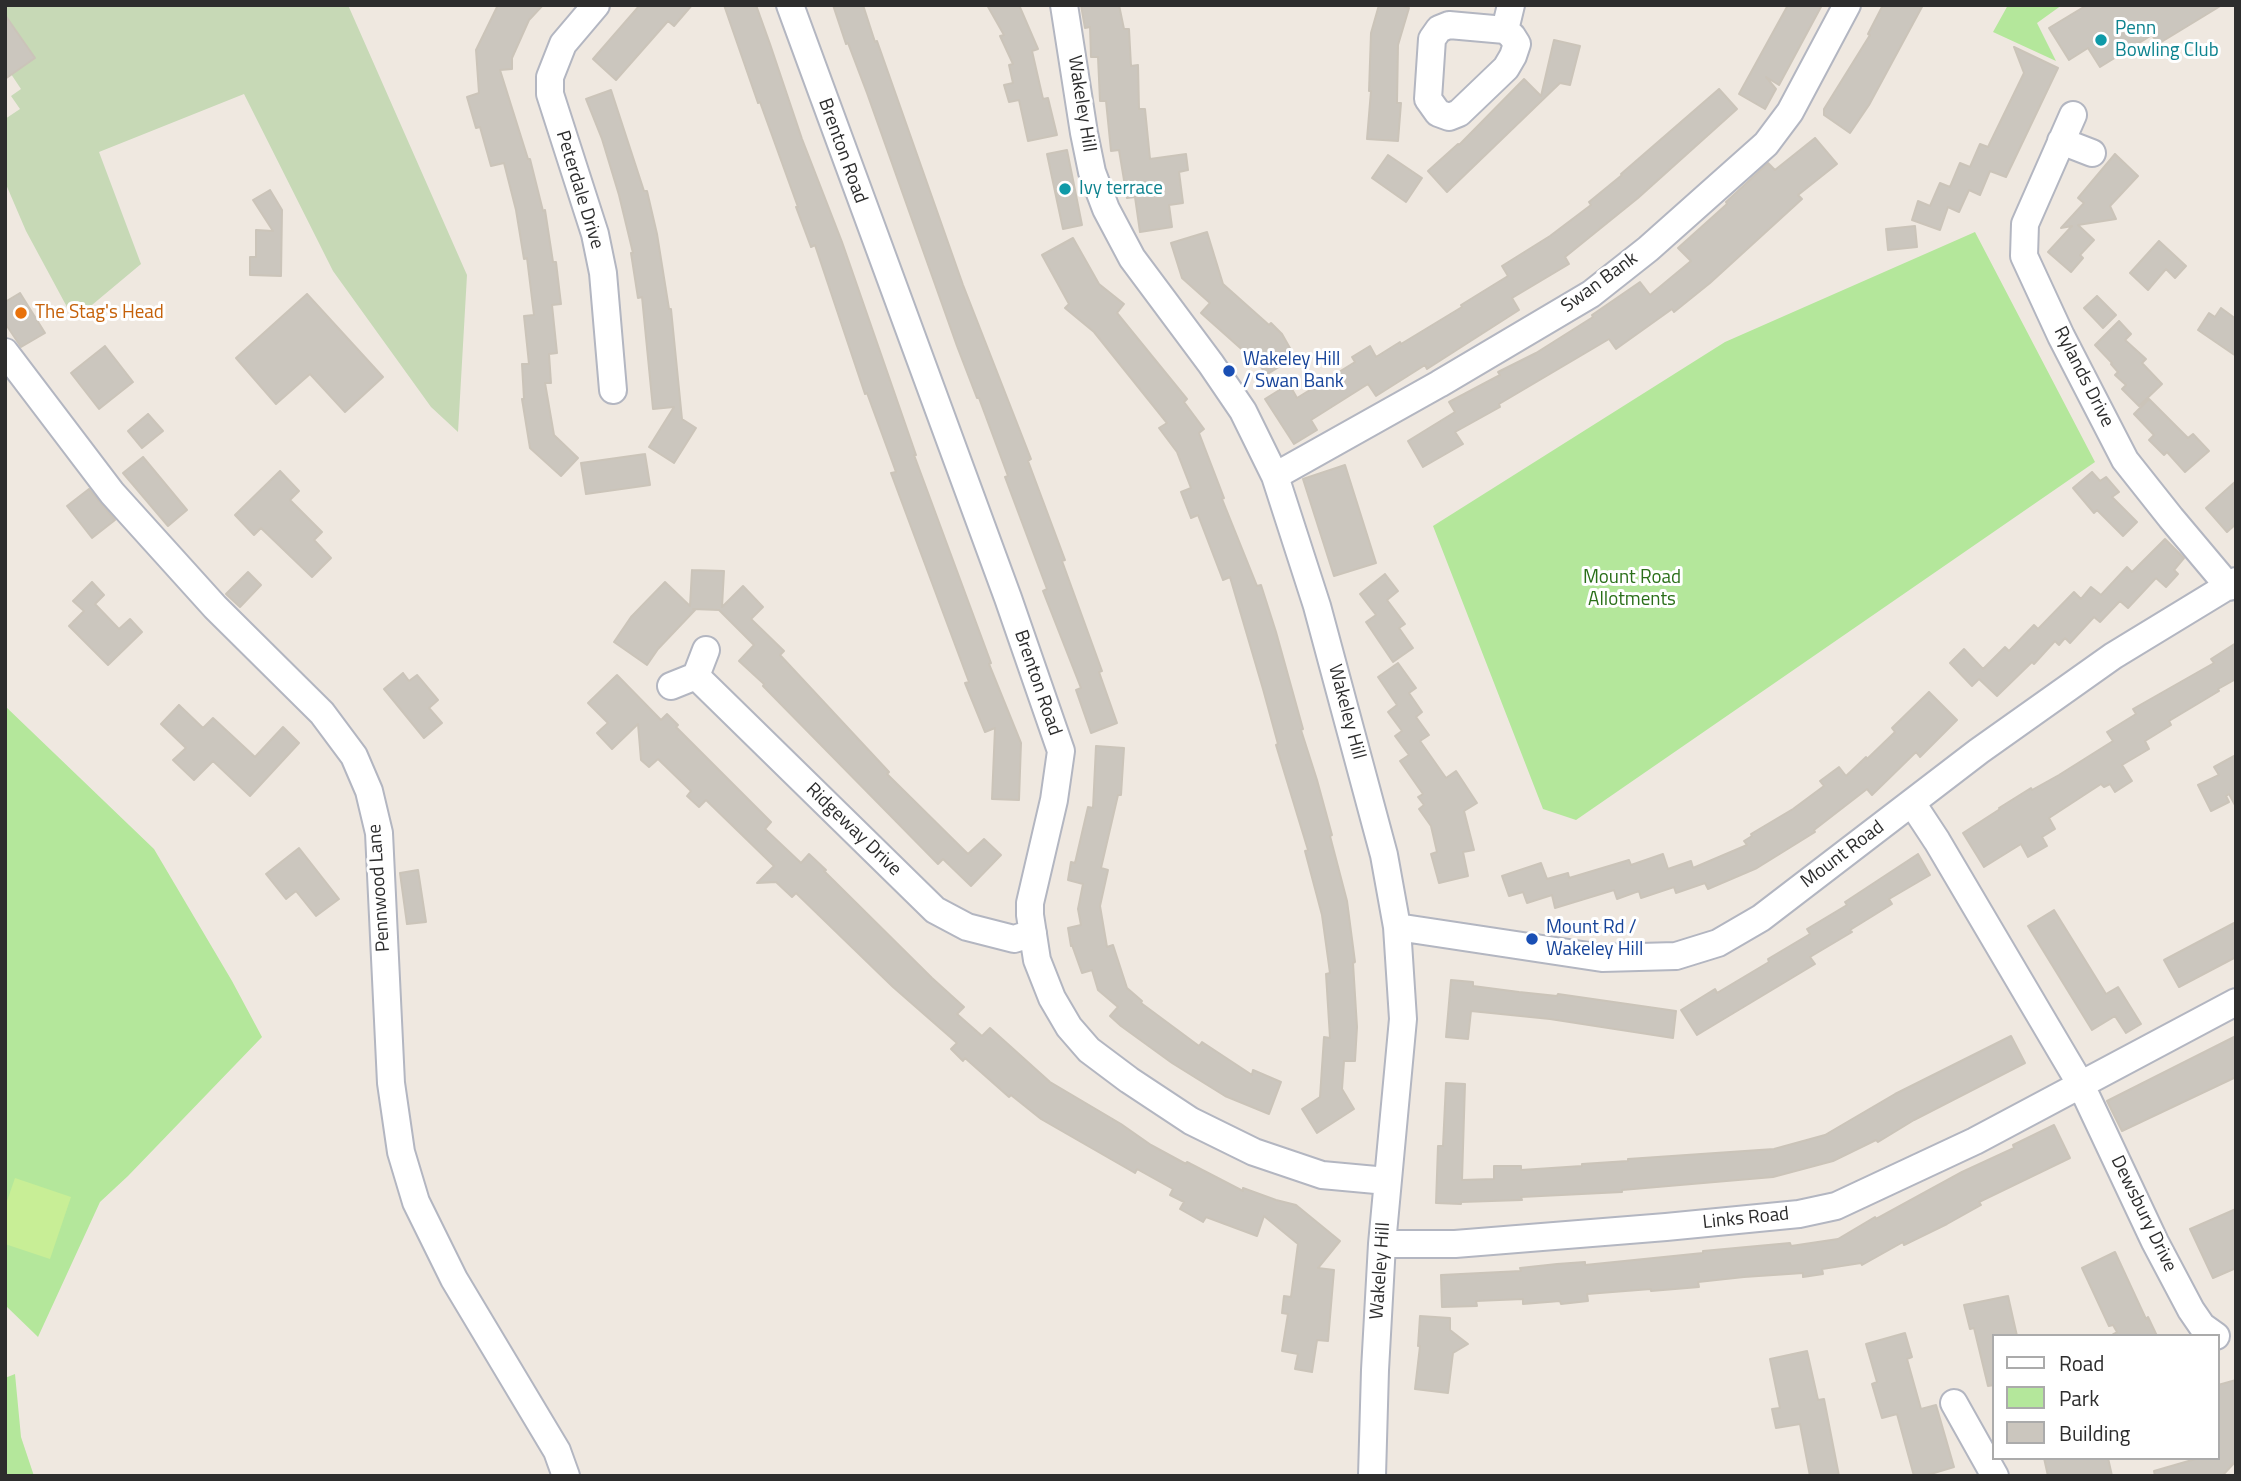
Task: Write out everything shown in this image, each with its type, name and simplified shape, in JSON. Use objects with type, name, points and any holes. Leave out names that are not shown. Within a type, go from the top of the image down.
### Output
[{"type":"street","name":"Peterdale Drive","points":[[596,5],[563,44],[550,77],[550,94],[595,234],[603,273],[613,390]]},
{"type":"street","name":"Brenton Road","points":[[790,5],[1009,598],[1060,751],[1054,800],[1030,903],[1037,960],[1052,998],[1069,1027],[1089,1050],[1191,1121],[1254,1152],[1322,1175],[1387,1181]]},
{"type":"street","name":"Wakeley Hill","points":[[1064,5],[1092,172],[1106,209],[1132,258],[1243,411],[1275,476],[1317,606],[1384,855],[1396,927],[1404,1019],[1382,1244],[1372,1476]]},
{"type":"street","name":"Swan Bank","points":[[1275,476],[1440,384],[1591,294],[1648,249],[1766,144],[1790,112],[1847,5]]},
{"type":"street","name":"Rylands Drive","points":[[2073,115],[2025,224],[2024,256],[2125,460],[2171,518],[2232,584]]},
{"type":"street","points":[[2061,141],[2092,153]]},
{"type":"street","name":"Pennwood Lane","points":[[5,352],[113,493],[215,607],[321,713],[355,756],[369,790],[379,833],[391,1083],[401,1152],[416,1202],[454,1279],[557,1451],[566,1476]]},
{"type":"street","name":"Mount Road","points":[[1396,927],[1602,958],[1676,956],[1718,943],[1761,918],[1979,751],[2113,656],[2232,584]]},
{"type":"street","points":[[671,686],[696,676],[706,650]]},
{"type":"street","name":"Ridgeway Drive","points":[[696,676],[935,910],[967,927],[1014,939],[1033,933]]},
{"type":"street","points":[[1912,803],[2081,1085]]},
{"type":"street","name":"Links Road","points":[[1382,1244],[1455,1244],[1666,1227],[1799,1214],[1836,1206],[1975,1141],[2236,1002]]},
{"type":"street","name":"Dewsbury Drive","points":[[2081,1085],[2155,1242],[2191,1310],[2202,1326],[2214,1334]]},
{"type":"street","points":[[1954,1403],[1995,1476]]},
{"type":"green space","points":[[5,5],[348,5],[467,275],[458,432],[431,407],[333,271],[244,94],[99,152],[141,264],[74,320],[26,231],[5,182],[5,119],[20,109],[11,96],[21,89],[11,74],[35,58],[5,15]]},
{"type":"green space","points":[[2008,5],[2062,5],[2037,23],[2056,61],[1993,32]]},
{"type":"green space","name":"Mount Road Allotments","points":[[1975,232],[2095,462],[1576,820],[1543,809],[1433,526],[1725,342]]},
{"type":"green space","points":[[5,706],[154,849],[262,1037],[100,1202],[38,1337],[5,1305]]},
{"type":"green space","points":[[15,1178],[71,1197],[50,1259],[5,1244],[5,1207]]},
{"type":"green space","points":[[15,1374],[21,1437],[34,1476],[5,1476],[5,1378]]},
{"type":"building","points":[[498,5],[543,5],[529,20],[512,58],[512,69],[500,70],[530,159],[543,211],[545,210],[553,262],[556,262],[561,304],[552,305],[557,353],[549,354],[551,383],[545,383],[554,435],[578,458],[561,476],[530,448],[522,399],[522,364],[529,364],[524,316],[534,315],[527,258],[524,259],[516,210],[504,163],[491,166],[480,127],[476,128],[467,97],[479,93],[476,50]]},
{"type":"building","points":[[640,5],[692,5],[674,26],[668,21],[616,80],[593,59]]},
{"type":"building","points":[[724,5],[756,5],[802,139],[842,242],[914,455],[991,663],[989,664],[1021,743],[1019,800],[992,799],[995,728],[985,732],[965,683],[969,682],[891,473],[896,472],[867,393],[865,394],[815,245],[811,247]]},
{"type":"building","points":[[833,5],[863,5],[963,285],[1031,459],[1028,461],[1065,560],[1062,561],[1102,671],[1099,672],[1117,723],[1091,733],[1076,690],[1081,688],[1043,591],[1047,589],[1005,477],[1008,476],[957,346]]},
{"type":"building","points":[[987,5],[1019,5],[1038,49],[1032,51],[1043,99],[1048,98],[1057,135],[1028,141],[1019,100],[1009,102],[1004,85],[1013,83],[1009,65],[1013,64],[1000,36],[1004,35]]},
{"type":"building","points":[[1081,5],[1119,5],[1124,29],[1129,29],[1131,66],[1138,65],[1139,109],[1145,109],[1150,159],[1186,154],[1188,170],[1179,172],[1183,203],[1169,205],[1172,227],[1140,232],[1135,197],[1127,198],[1119,150],[1111,151],[1106,101],[1100,101],[1098,57],[1091,57],[1090,27],[1085,28]]},
{"type":"building","points":[[1379,5],[1409,8],[1398,45],[1397,103],[1401,103],[1398,141],[1367,139],[1371,91],[1371,33]]},
{"type":"building","points":[[1788,5],[1822,5],[1779,85],[1766,77],[1776,89],[1765,109],[1739,94]]},
{"type":"building","points":[[1883,5],[1923,5],[1869,105],[1850,133],[1824,115],[1824,109],[1870,35],[1868,34]]},
{"type":"building","name":"Penn Bowling Club","points":[[2087,5],[2222,5],[2158,44],[2152,35],[2100,67],[2088,48],[2069,60],[2049,28]]},
{"type":"building","points":[[5,15],[35,58],[5,79]]},
{"type":"building","points":[[1554,40],[1580,46],[1570,85],[1560,83],[1447,192],[1428,171],[1459,145],[1524,79],[1541,96]]},
{"type":"building","points":[[2014,47],[2058,68],[2006,177],[1990,171],[1980,195],[1969,190],[1959,212],[1948,207],[1940,230],[1912,220],[1918,201],[1930,206],[1940,183],[1950,187],[1960,163],[1970,167],[1980,144],[1988,147],[2024,73]]},
{"type":"building","points":[[1719,89],[1737,109],[1638,198],[1565,257],[1569,264],[1512,298],[1519,310],[1427,369],[1425,365],[1376,396],[1368,384],[1311,420],[1317,430],[1294,444],[1265,399],[1289,384],[1297,398],[1355,362],[1352,357],[1370,346],[1376,357],[1462,307],[1461,305],[1508,276],[1502,266],[1550,236],[1591,205],[1589,202]]},
{"type":"building","points":[[611,90],[644,191],[647,191],[657,234],[671,309],[682,419],[696,428],[674,463],[649,447],[674,407],[653,409],[642,297],[638,298],[633,253],[602,139],[586,99]]},
{"type":"building","points":[[1815,138],[1837,164],[1798,195],[1802,199],[1710,283],[1674,312],[1672,309],[1616,349],[1609,339],[1455,432],[1463,444],[1423,467],[1408,441],[1455,412],[1449,402],[1536,353],[1593,317],[1592,315],[1640,282],[1650,295],[1691,261],[1678,248],[1727,204],[1726,202],[1768,163],[1775,170]]},
{"type":"building","name":"Ivy terrace","points":[[1067,150],[1082,225],[1063,229],[1047,154]]},
{"type":"building","points":[[2115,154],[2138,176],[2110,206],[2116,219],[2078,225],[2094,240],[2080,255],[2083,258],[2071,272],[2048,252],[2072,226],[2061,228],[2084,203],[2078,198]]},
{"type":"building","points":[[1388,155],[1422,178],[1406,202],[1372,178]]},
{"type":"building","points":[[270,190],[282,210],[281,276],[250,275],[250,257],[256,257],[256,230],[273,231],[253,200]]},
{"type":"building","points":[[1915,226],[1917,247],[1888,250],[1886,229]]},
{"type":"building","points":[[1207,232],[1223,284],[1282,334],[1295,357],[1266,375],[1251,351],[1247,354],[1201,313],[1210,303],[1182,278],[1171,243]]},
{"type":"building","points":[[1073,238],[1099,284],[1124,304],[1117,313],[1187,399],[1184,402],[1204,429],[1199,433],[1224,498],[1222,499],[1257,586],[1261,585],[1276,632],[1332,835],[1330,836],[1347,901],[1355,962],[1355,1061],[1344,1061],[1342,1089],[1354,1109],[1317,1133],[1302,1109],[1320,1097],[1324,1037],[1330,1038],[1326,974],[1330,973],[1322,915],[1305,851],[1308,850],[1230,577],[1223,580],[1198,515],[1191,518],[1181,492],[1191,488],[1177,452],[1159,428],[1167,423],[1094,332],[1065,308],[1069,304],[1042,255]]},
{"type":"building","points":[[2159,241],[2186,266],[2175,278],[2166,269],[2148,290],[2130,273]]},
{"type":"building","points":[[20,293],[45,333],[21,347],[5,323],[5,302]]},
{"type":"building","points":[[307,294],[383,377],[345,412],[310,374],[276,404],[236,358]]},
{"type":"building","points":[[2097,296],[2116,315],[2103,328],[2084,308]]},
{"type":"building","points":[[2221,308],[2236,319],[2236,356],[2198,330],[2209,313],[2215,317]]},
{"type":"building","points":[[2119,321],[2131,334],[2125,340],[2146,359],[2142,363],[2162,384],[2139,406],[2122,389],[2126,385],[2115,375],[2118,372],[2112,363],[2095,345]]},
{"type":"building","points":[[105,346],[133,382],[99,409],[71,373]]},
{"type":"building","points":[[2149,399],[2188,438],[2193,434],[2209,451],[2185,472],[2167,452],[2164,455],[2149,440],[2154,435],[2134,414]]},
{"type":"building","points":[[148,414],[163,431],[142,448],[128,431]]},
{"type":"building","points":[[645,454],[650,485],[586,494],[581,463]]},
{"type":"building","points":[[143,457],[187,510],[168,526],[123,473]]},
{"type":"building","points":[[1345,465],[1376,563],[1334,576],[1303,479]]},
{"type":"building","points":[[280,471],[299,491],[290,500],[322,532],[314,540],[331,558],[312,577],[261,528],[254,535],[235,515]]},
{"type":"building","points":[[2092,472],[2100,481],[2106,477],[2119,492],[2112,497],[2137,522],[2123,536],[2097,510],[2094,513],[2073,488]]},
{"type":"building","points":[[2236,481],[2236,524],[2227,532],[2206,508]]},
{"type":"building","points":[[89,489],[115,520],[92,538],[67,506]]},
{"type":"building","points":[[2165,539],[2184,558],[2174,570],[2178,574],[2166,587],[2156,578],[2128,608],[2120,601],[2100,622],[2094,617],[2070,643],[2065,638],[2059,645],[2055,641],[2034,664],[2032,662],[1997,696],[1979,679],[1972,686],[1950,663],[1964,649],[1983,669],[2005,647],[2009,651],[2034,625],[2038,629],[2074,592],[2081,599],[2091,587],[2101,595],[2127,567],[2132,572]]},
{"type":"building","points":[[692,570],[724,571],[722,607],[743,586],[763,607],[751,619],[784,651],[780,655],[889,772],[887,774],[968,854],[984,839],[1001,855],[971,886],[943,859],[938,864],[739,661],[754,645],[719,610],[693,609],[695,610],[658,649],[647,665],[614,642],[631,617],[665,582],[690,606]]},
{"type":"building","points":[[248,572],[261,585],[240,607],[226,594]]},
{"type":"building","points":[[1385,574],[1398,591],[1387,600],[1405,624],[1399,628],[1413,648],[1393,662],[1366,622],[1376,615],[1360,594]]},
{"type":"building","points":[[92,582],[104,595],[95,604],[119,629],[130,619],[142,632],[108,665],[69,626],[84,611],[73,601]]},
{"type":"building","points":[[2236,643],[2236,679],[2169,721],[2171,725],[2145,741],[2149,749],[2122,765],[2132,781],[2115,792],[2110,784],[2104,787],[2101,784],[2049,818],[2055,829],[2042,837],[2047,846],[2028,857],[2021,844],[1984,867],[1963,833],[2031,788],[2032,790],[2059,775],[2113,741],[2107,732],[2136,714],[2133,709],[2214,663],[2211,659]]},
{"type":"building","points":[[1398,663],[1416,688],[1409,693],[1422,712],[1416,717],[1429,735],[1420,741],[1446,778],[1456,771],[1477,803],[1464,811],[1474,850],[1463,852],[1468,876],[1439,883],[1431,854],[1437,852],[1431,826],[1419,809],[1424,805],[1418,797],[1423,794],[1400,761],[1409,755],[1395,736],[1402,731],[1388,712],[1397,705],[1378,677]]},
{"type":"building","points":[[403,673],[409,681],[417,675],[438,700],[429,708],[442,723],[424,738],[384,689]]},
{"type":"building","points":[[617,675],[661,720],[667,714],[678,725],[676,727],[771,822],[765,829],[801,863],[809,854],[826,870],[824,871],[964,1007],[957,1014],[982,1036],[990,1028],[1050,1082],[1151,1145],[1243,1191],[1243,1188],[1296,1205],[1340,1241],[1318,1268],[1334,1270],[1328,1341],[1317,1340],[1312,1372],[1295,1369],[1298,1354],[1282,1351],[1288,1314],[1282,1313],[1284,1296],[1291,1297],[1298,1244],[1264,1216],[1257,1236],[1206,1217],[1203,1222],[1180,1209],[1184,1202],[1170,1195],[1173,1189],[1137,1169],[1135,1173],[1041,1119],[1011,1095],[1009,1097],[965,1058],[963,1061],[951,1049],[957,1043],[893,987],[796,893],[792,897],[776,882],[757,883],[774,866],[706,800],[699,807],[687,796],[691,791],[658,759],[649,767],[641,760],[638,724],[612,749],[597,733],[608,723],[588,703]]},
{"type":"building","points":[[1929,692],[1957,720],[1920,757],[1916,752],[1872,795],[1867,789],[1814,830],[1815,832],[1757,868],[1708,889],[1705,883],[1676,893],[1674,887],[1641,898],[1639,891],[1617,899],[1614,890],[1555,908],[1552,895],[1527,903],[1523,892],[1509,896],[1502,876],[1541,863],[1547,879],[1568,873],[1569,878],[1629,860],[1631,865],[1663,854],[1668,869],[1691,861],[1693,868],[1747,845],[1744,841],[1752,836],[1751,834],[1793,809],[1824,786],[1820,781],[1839,767],[1846,776],[1866,757],[1867,759],[1895,732],[1892,728]]},
{"type":"building","points":[[179,705],[203,728],[213,718],[255,757],[283,727],[299,743],[250,796],[213,761],[194,780],[173,760],[186,748],[161,724]]},
{"type":"building","points":[[1096,746],[1124,748],[1121,795],[1118,795],[1101,868],[1108,870],[1100,906],[1107,947],[1113,945],[1127,988],[1141,1003],[1199,1046],[1202,1042],[1252,1075],[1253,1070],[1281,1082],[1269,1114],[1225,1096],[1172,1063],[1121,1026],[1110,1016],[1118,1007],[1098,990],[1092,970],[1082,973],[1071,946],[1068,928],[1081,925],[1078,909],[1083,884],[1068,880],[1071,862],[1075,863],[1088,807],[1093,808]]},
{"type":"building","points":[[2236,755],[2236,807],[2229,794],[2226,796],[2229,802],[2211,811],[2198,785],[2219,775],[2214,767]]},
{"type":"building","points":[[299,848],[339,899],[316,916],[296,891],[286,899],[266,874]]},
{"type":"building","points":[[1918,854],[1930,875],[1889,899],[1892,904],[1810,957],[1815,964],[1697,1035],[1681,1010],[1715,989],[1717,993],[1769,962],[1768,959],[1810,934],[1807,929],[1847,905],[1845,902]]},
{"type":"building","points":[[418,870],[426,922],[407,924],[400,873]]},
{"type":"building","points":[[2054,910],[2106,994],[2118,987],[2141,1024],[2126,1033],[2115,1016],[2092,1030],[2028,926]]},
{"type":"building","points":[[2236,922],[2236,957],[2179,987],[2164,960]]},
{"type":"building","points":[[1451,980],[1473,982],[1473,986],[1558,994],[1676,1011],[1673,1038],[1550,1019],[1471,1011],[1468,1039],[1446,1037]]},
{"type":"building","points":[[2011,1036],[2025,1063],[1914,1120],[1878,1142],[1876,1140],[1833,1161],[1773,1177],[1622,1192],[1521,1197],[1522,1200],[1436,1203],[1438,1146],[1443,1146],[1446,1083],[1465,1084],[1462,1180],[1494,1179],[1494,1166],[1521,1166],[1521,1170],[1582,1166],[1628,1159],[1774,1149],[1825,1135],[1895,1094]]},
{"type":"building","points":[[2236,1036],[2236,1077],[2122,1131],[2107,1101]]},
{"type":"building","points":[[2054,1125],[2070,1158],[1979,1202],[1981,1205],[1947,1224],[1904,1245],[1903,1242],[1862,1265],[1822,1269],[1823,1274],[1803,1277],[1803,1273],[1744,1277],[1698,1282],[1699,1287],[1587,1294],[1588,1301],[1561,1304],[1560,1301],[1523,1304],[1523,1299],[1476,1301],[1477,1306],[1442,1307],[1441,1275],[1521,1271],[1520,1268],[1557,1264],[1585,1262],[1585,1265],[1703,1251],[1790,1243],[1791,1246],[1838,1239],[1875,1217],[1876,1219]]},
{"type":"building","points":[[2236,1209],[2236,1268],[2213,1278],[2190,1229]]},
{"type":"building","points":[[2115,1252],[2146,1319],[2148,1317],[2156,1334],[2114,1334],[2117,1332],[2113,1325],[2109,1326],[2082,1268]]},
{"type":"building","points":[[2008,1296],[2017,1334],[1993,1334],[1993,1385],[1988,1386],[1974,1328],[1970,1329],[1964,1305]]},
{"type":"building","points":[[1420,1316],[1450,1318],[1450,1330],[1468,1344],[1453,1353],[1448,1393],[1415,1389]]},
{"type":"building","points":[[1905,1333],[1912,1357],[1907,1359],[1921,1409],[1936,1405],[1954,1467],[1924,1476],[1914,1476],[1897,1414],[1882,1418],[1872,1384],[1877,1382],[1866,1344]]},
{"type":"building","points":[[1807,1351],[1818,1400],[1824,1399],[1839,1476],[1810,1476],[1800,1424],[1776,1428],[1772,1409],[1780,1408],[1770,1359]]},
{"type":"building","points":[[2236,1380],[2236,1461],[2222,1476],[2155,1476],[2154,1471],[2192,1460],[2220,1460],[2220,1384]]},
{"type":"building","points":[[2044,1460],[2108,1460],[2112,1476],[2048,1476]]},
{"type":"place","name":"Penn Bowling Club","points":[[2101,40]]},
{"type":"place","name":"Ivy terrace","points":[[1065,189]]},
{"type":"place","name":"The Stag's Head","points":[[21,313]]},
{"type":"place","name":"Wakeley Hill / Swan Bank","points":[[1229,371]]},
{"type":"place","name":"Mount Rd / Wakeley Hill","points":[[1532,939]]}]
